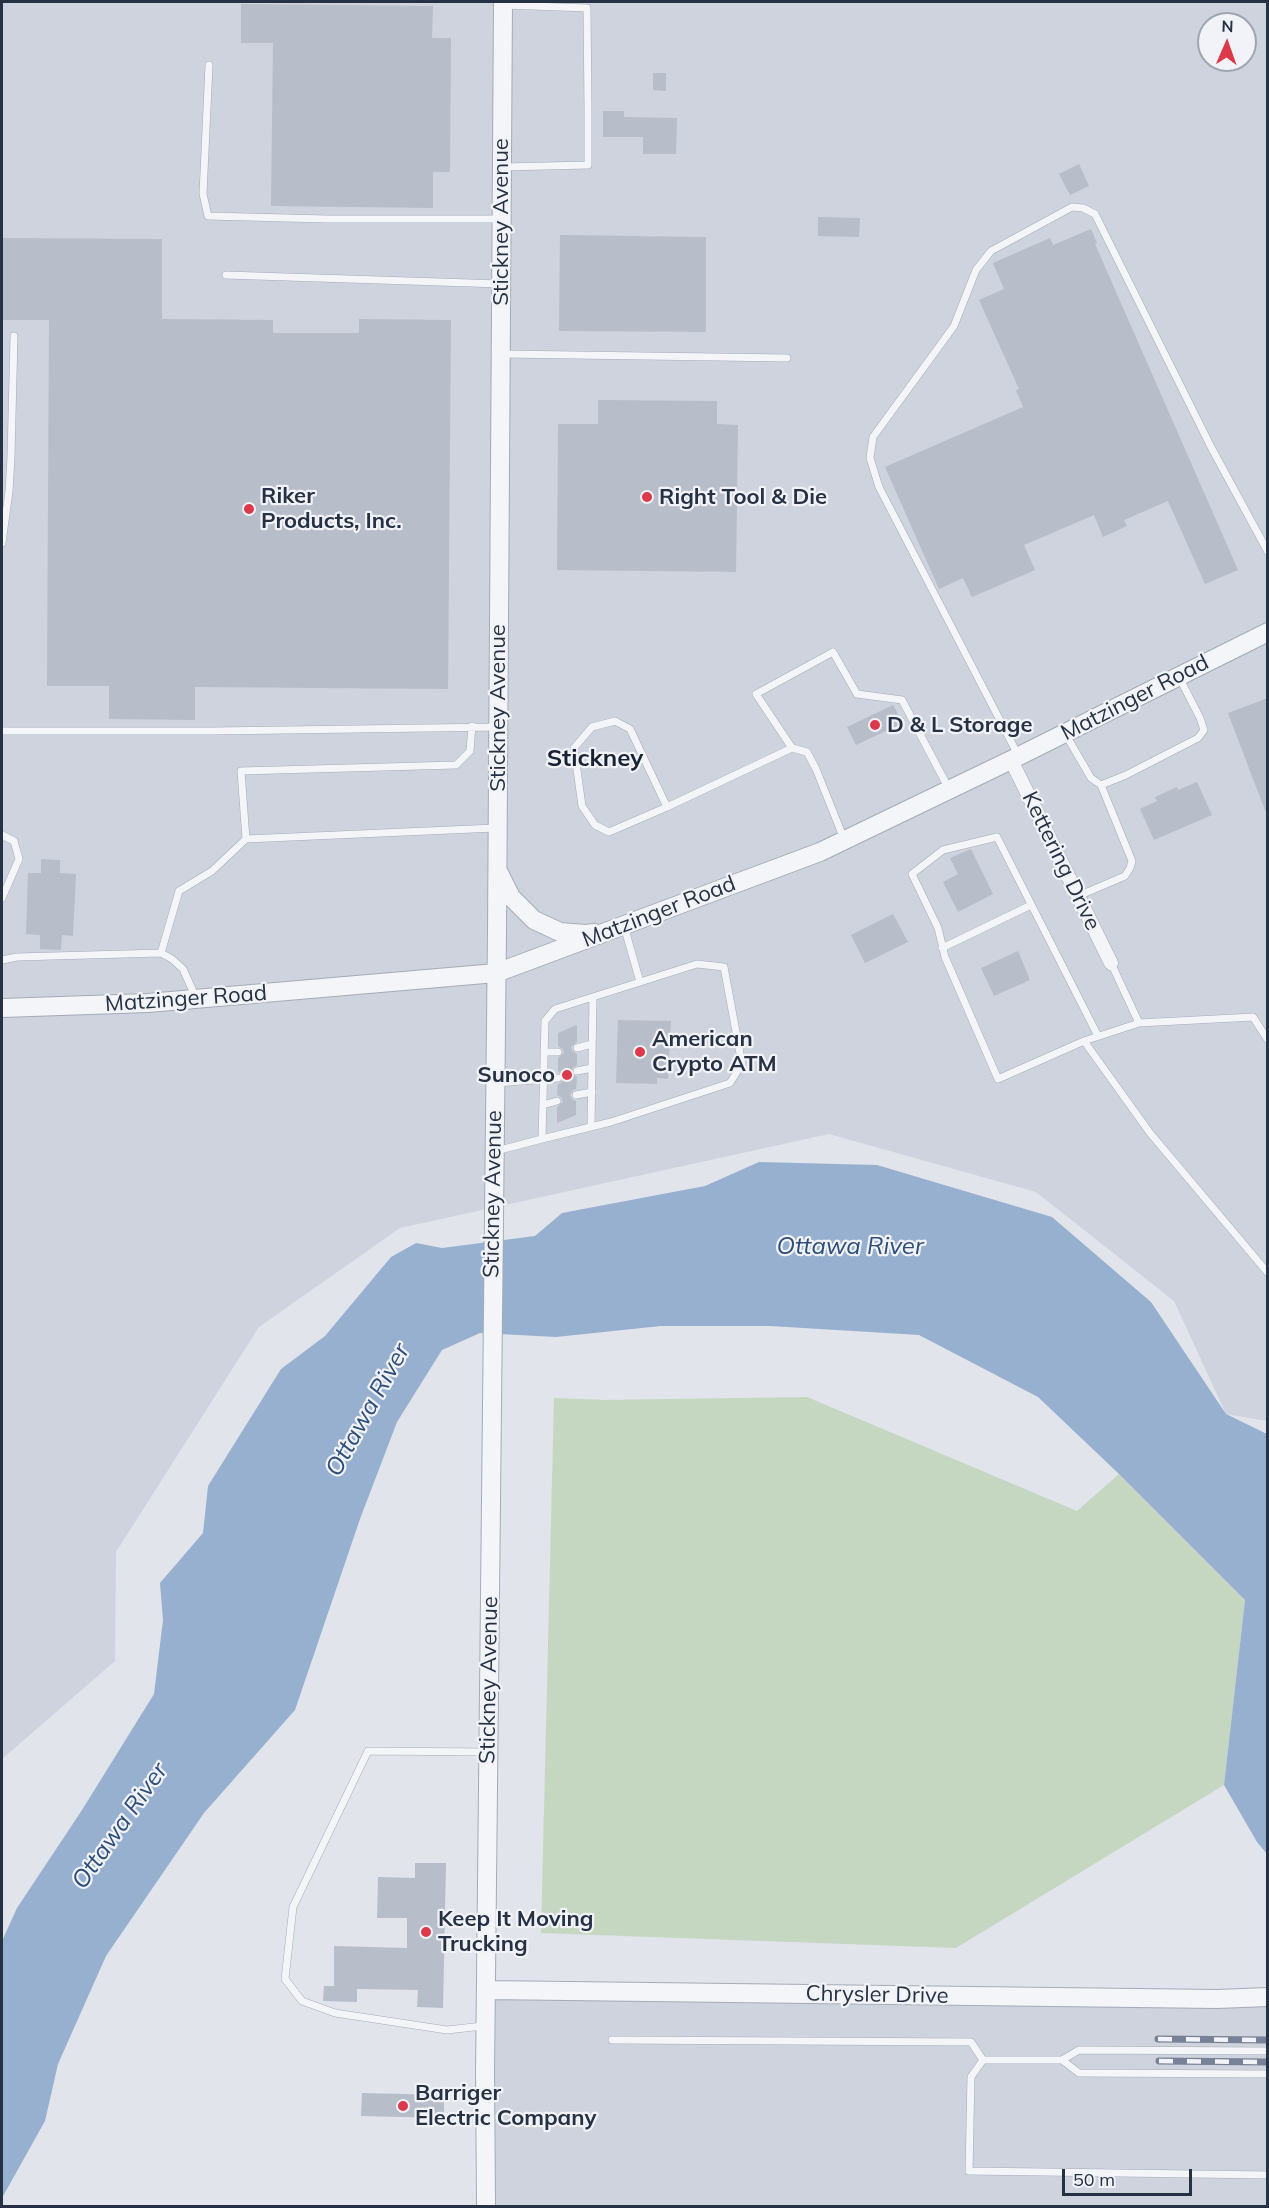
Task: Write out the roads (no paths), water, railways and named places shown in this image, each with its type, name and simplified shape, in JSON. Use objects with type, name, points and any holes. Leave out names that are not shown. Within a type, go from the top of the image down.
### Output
[{"type":"street","name":"Stickney Avenue","points":[[486,2206],[502,3]]},
{"type":"street","name":"Matzinger Road","points":[[2,1008],[88,1006],[197,999],[496,973],[820,852],[1264,636]]},
{"type":"street","name":"Kettering Drive","points":[[1015,758],[1111,963]]},
{"type":"street","points":[[497,868],[512,897],[534,920],[560,932],[586,934],[618,928]]},
{"type":"street","name":"Chrysler Drive","points":[[487,1990],[1218,1999],[1268,1997]]},
{"type":"lane","points":[[502,3],[587,8],[588,165],[502,167]]},
{"type":"lane","points":[[209,65],[203,194],[207,216],[501,219]]},
{"type":"lane","points":[[1015,758],[879,487],[870,458],[873,436],[954,327],[976,270],[991,251],[1072,207],[1083,208],[1095,214],[1211,447],[1268,552]]},
{"type":"lane","points":[[226,275],[501,284]]},
{"type":"lane","points":[[2,543],[11,457],[14,336]]},
{"type":"lane","points":[[500,354],[787,358]]},
{"type":"lane","points":[[792,748],[756,694],[834,652],[857,694],[902,700],[949,789]]},
{"type":"lane","points":[[1101,785],[1126,775],[1198,738],[1204,730],[1178,676]]},
{"type":"lane","points":[[667,807],[630,729],[615,721],[592,727],[574,748],[582,806],[595,825],[609,832],[667,807],[792,748],[807,752],[844,839]]},
{"type":"lane","points":[[246,839],[241,771],[456,765],[470,751],[472,726]]},
{"type":"lane","points":[[2,731],[498,727]]},
{"type":"lane","points":[[1064,733],[1091,778],[1101,785],[1132,861],[1125,876],[1078,896]]},
{"type":"lane","points":[[161,953],[179,891],[212,871],[246,839],[497,828]]},
{"type":"lane","points":[[2,835],[14,841],[19,859],[2,898]]},
{"type":"lane","points":[[1098,1036],[997,837],[943,850],[912,874],[938,928],[945,957],[998,1079],[1084,1041],[1139,1023],[1253,1017],[1268,1040]]},
{"type":"lane","points":[[942,948],[1031,905]]},
{"type":"lane","points":[[618,928],[640,982]]},
{"type":"lane","points":[[2,960],[17,957],[161,953],[183,969],[197,999]]},
{"type":"lane","points":[[1111,963],[1139,1023]]},
{"type":"lane","points":[[494,1151],[591,1127],[730,1083],[742,1064],[724,967],[697,964],[555,1009],[545,1021],[542,1139]]},
{"type":"lane","points":[[591,1127],[593,997]]},
{"type":"lane","points":[[1084,1041],[1150,1132],[1268,1274]]},
{"type":"lane","points":[[577,1048],[592,1044]]},
{"type":"lane","points":[[544,1052],[558,1052]]},
{"type":"lane","points":[[577,1071],[592,1068]]},
{"type":"lane","points":[[495,1084],[558,1078]]},
{"type":"lane","points":[[576,1095],[592,1092]]},
{"type":"lane","points":[[543,1105],[557,1101]]},
{"type":"lane","points":[[486,2026],[447,2030],[335,2013],[302,2001],[285,1978],[293,1907],[368,1751],[489,1752]]},
{"type":"lane","points":[[612,2040],[971,2042],[983,2060]]},
{"type":"lane","points":[[983,2060],[1062,2060],[1079,2050],[1268,2050]]},
{"type":"lane","points":[[983,2060],[971,2077],[969,2171],[1268,2175]]},
{"type":"lane","points":[[1062,2060],[1079,2073],[1268,2074]]},
{"type":"water","name":"Ottawa River","points":[[759,1162],[877,1165],[1052,1217],[1151,1302],[1226,1414],[1267,1434],[1267,1854],[1257,1842],[1224,1785],[1245,1600],[1038,1397],[919,1335],[770,1326],[661,1326],[556,1337],[480,1333],[442,1350],[397,1422],[360,1519],[295,1710],[204,1813],[106,1956],[58,2064],[45,2121],[2,2198],[2,1941],[17,1908],[82,1810],[154,1694],[163,1620],[160,1583],[203,1533],[208,1486],[281,1369],[325,1336],[391,1257],[416,1243],[442,1248],[535,1236],[562,1213],[705,1186]]},
{"type":"railway","points":[[1158,2039],[1268,2040]]},
{"type":"railway","points":[[1159,2061],[1268,2062]]},
{"type":"place","name":"Right Tool & Die","points":[[647,497]]},
{"type":"place","name":"Riker Products, Inc.","points":[[249,509]]},
{"type":"place","name":"D & L Storage","points":[[875,725]]},
{"type":"place","name":"American Crypto ATM","points":[[640,1052]]},
{"type":"place","name":"Sunoco","points":[[567,1075]]},
{"type":"place","name":"Keep It Moving Trucking","points":[[426,1932]]},
{"type":"place","name":"Barriger Electric Company","points":[[403,2106]]},
{"type":"district","name":"Stickney","points":[[595,759]]}]
